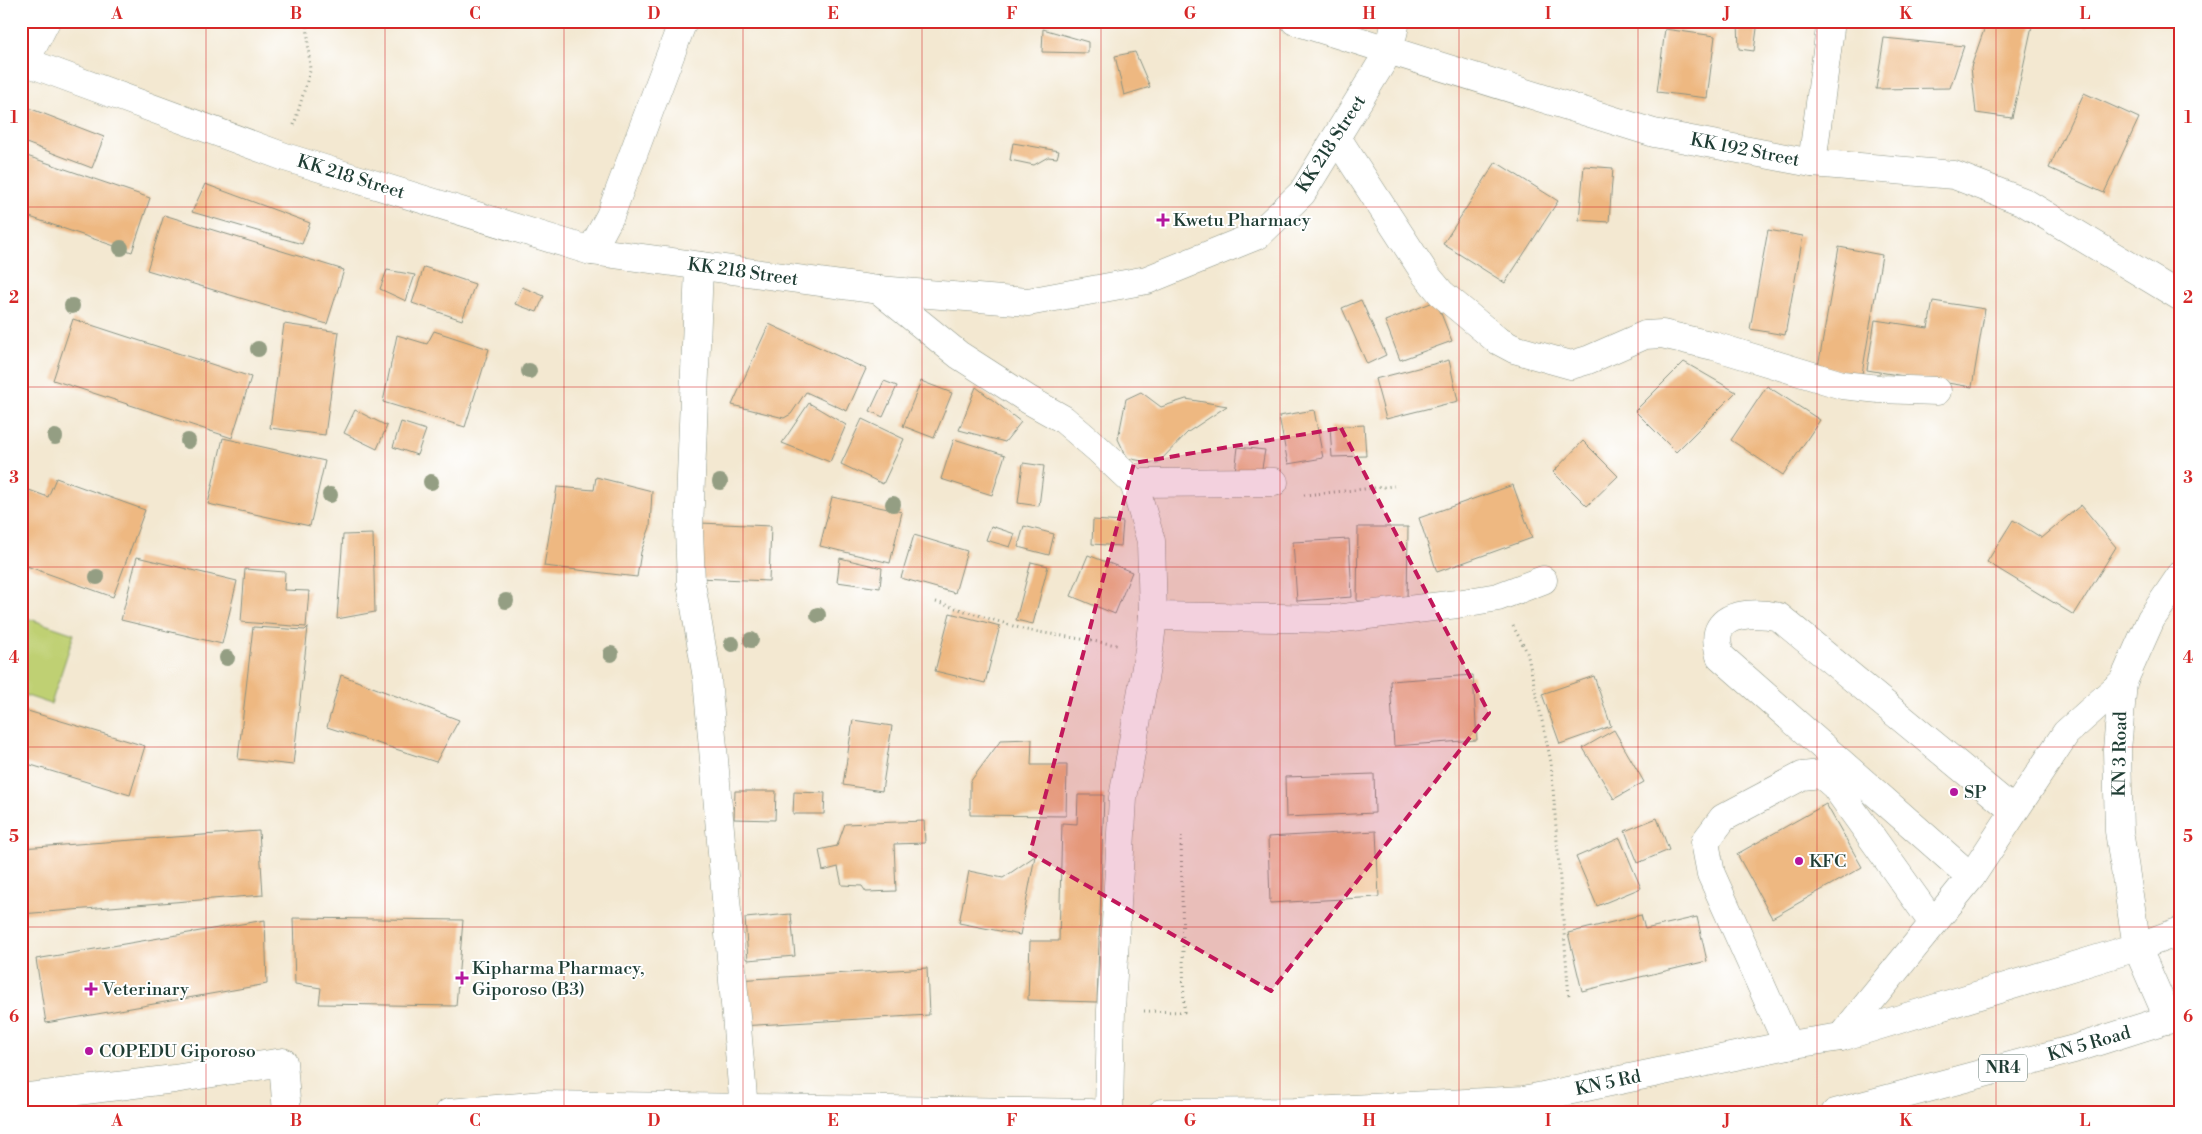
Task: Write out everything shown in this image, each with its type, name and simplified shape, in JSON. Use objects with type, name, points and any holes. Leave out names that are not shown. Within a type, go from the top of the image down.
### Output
[{"type":"main road","points":[[23,61],[46,21]]},
{"type":"main road","points":[[591,251],[610,216],[682,21]]},
{"type":"main road","name":"KK 192 Street","points":[[1295,21],[1654,133],[1812,163],[1954,175],[2024,202],[2181,297]]},
{"type":"main road","name":"KK 218 Street","points":[[23,61],[285,157],[591,251],[880,290],[1028,302],[1146,280],[1258,235],[1302,193],[1389,51],[1396,21]]},
{"type":"main road","points":[[1812,163],[1832,21]]},
{"type":"main road","points":[[1337,138],[1426,275],[1441,293],[1497,340],[1514,349],[1571,365],[1645,336],[1662,334],[1714,346],[1842,385],[1879,389],[1937,391]]},
{"type":"main road","points":[[699,266],[689,530],[691,583],[707,678],[744,1109]]},
{"type":"main road","points":[[880,290],[959,354],[1029,400],[1063,419],[1134,483],[1151,541],[1152,616],[1149,650],[1123,798],[1111,1010],[1109,1113]]},
{"type":"main road","points":[[1134,483],[1274,482]]},
{"type":"main road","name":"KN 3 Road","points":[[2136,947],[2120,831],[2117,750],[2123,682],[2151,619],[2181,575]]},
{"type":"main road","points":[[1152,616],[1335,618],[1457,604],[1498,597],[1543,580]]},
{"type":"main road","points":[[1971,877],[1720,656],[1717,641],[1720,628],[1731,618],[1767,614],[1779,617],[2014,811]]},
{"type":"main road","points":[[1841,1037],[1971,877],[2066,733],[2123,682]]},
{"type":"main road","points":[[1788,1045],[1711,874],[1705,842],[1723,818],[1802,776],[1821,774],[1835,786],[1934,923]]},
{"type":"main road","points":[[1841,1037],[2136,947],[2181,931]]},
{"type":"main road","name":"NR4","points":[[2136,947],[2175,1018]]},
{"type":"main road","name":"KN 5 Road","points":[[1835,1113],[2074,1049],[2175,1018]]},
{"type":"main road","name":"KN 5 Rd","points":[[1162,1113],[1294,1112],[1524,1100],[1788,1045],[1841,1037]]},
{"type":"main road","points":[[21,1098],[174,1079],[283,1062],[287,1113]]},
{"type":"main road","points":[[449,1113],[542,1105],[1091,1113]]},
{"type":"path","points":[[285,157],[310,71],[307,21]]},
{"type":"path","points":[[1274,482],[1301,495],[1394,486]]},
{"type":"path","points":[[1498,597],[1527,652],[1551,762],[1569,998]]},
{"type":"path","points":[[936,602],[1026,630],[1149,650]]},
{"type":"path","points":[[1111,1010],[1184,1012],[1182,835]]},
{"type":"highlighted area","points":[[1341,428],[1489,713],[1271,991],[1030,853],[1134,463]]},
{"type":"green space","points":[[21,616],[74,634],[51,704],[21,694]]},
{"type":"building","points":[[1015,21],[1034,21],[1033,26]]},
{"type":"building","points":[[1344,21],[1362,21],[1361,26]]},
{"type":"building","points":[[1738,21],[1758,21],[1754,51],[1739,49]]},
{"type":"building","points":[[1957,21],[1974,21],[1973,27],[1956,24]]},
{"type":"building","points":[[1987,21],[2032,26],[2012,118],[1976,113],[1971,67]]},
{"type":"building","points":[[2074,21],[2089,21],[2086,27]]},
{"type":"building","points":[[1043,29],[1088,42],[1088,53],[1042,52]]},
{"type":"building","points":[[1665,29],[1715,36],[1707,98],[1657,92]]},
{"type":"building","points":[[1884,38],[1964,46],[1950,88],[1876,89]]},
{"type":"building","points":[[1135,52],[1150,87],[1124,95],[1115,56]]},
{"type":"building","points":[[2084,93],[2139,118],[2104,193],[2049,168]]},
{"type":"building","points":[[21,105],[104,137],[92,168],[21,141]]},
{"type":"building","points":[[1013,143],[1059,151],[1057,158],[1048,157],[1034,165],[1010,160]]},
{"type":"building","points":[[21,154],[150,198],[132,252],[21,214]]},
{"type":"building","points":[[1496,162],[1558,201],[1505,283],[1443,244]]},
{"type":"building","points":[[1584,166],[1613,168],[1609,222],[1579,220]]},
{"type":"building","points":[[205,184],[310,223],[302,244],[192,212]]},
{"type":"building","points":[[164,215],[344,270],[327,324],[147,270]]},
{"type":"building","points":[[1768,230],[1803,236],[1785,335],[1750,329]]},
{"type":"building","points":[[1839,247],[1882,255],[1862,374],[1818,367]]},
{"type":"building","points":[[424,267],[475,284],[462,320],[412,303]]},
{"type":"building","points":[[387,270],[415,275],[406,301],[380,289]]},
{"type":"building","points":[[522,287],[544,296],[537,312],[515,304]]},
{"type":"building","points":[[1361,300],[1386,355],[1367,364],[1342,308]]},
{"type":"building","points":[[1436,301],[1452,341],[1400,360],[1385,321]]},
{"type":"building","points":[[1933,301],[1985,309],[1972,387],[1867,370],[1875,320],[1928,328]]},
{"type":"building","points":[[73,319],[251,377],[232,438],[53,380]]},
{"type":"building","points":[[284,324],[339,332],[325,435],[270,428]]},
{"type":"building","points":[[769,324],[866,369],[847,411],[806,392],[791,414],[784,418],[732,405]]},
{"type":"building","points":[[434,331],[489,349],[465,427],[383,402],[397,335],[427,344]]},
{"type":"building","points":[[1449,360],[1458,401],[1386,419],[1375,379]]},
{"type":"building","points":[[1684,362],[1736,392],[1676,452],[1635,411]]},
{"type":"building","points":[[884,381],[897,386],[883,417],[870,411]]},
{"type":"building","points":[[921,381],[952,393],[934,438],[903,426]]},
{"type":"building","points":[[1767,386],[1820,420],[1783,475],[1731,440]]},
{"type":"building","points":[[976,387],[1021,422],[1005,442],[959,430]]},
{"type":"building","points":[[1141,392],[1161,407],[1186,399],[1227,406],[1188,432],[1157,464],[1127,458],[1118,439],[1126,399]]},
{"type":"building","points":[[809,403],[846,425],[830,462],[782,443]]},
{"type":"building","points":[[355,410],[387,426],[377,449],[344,433]]},
{"type":"building","points":[[1314,410],[1323,458],[1288,464],[1279,416]]},
{"type":"building","points":[[862,419],[904,439],[883,484],[841,464]]},
{"type":"building","points":[[401,422],[426,430],[417,455],[393,447]]},
{"type":"building","points":[[1364,425],[1366,456],[1332,457],[1330,427]]},
{"type":"building","points":[[223,438],[325,461],[310,526],[208,504]]},
{"type":"building","points":[[954,439],[1005,455],[992,495],[941,479]]},
{"type":"building","points":[[1583,441],[1618,476],[1587,506],[1553,472]]},
{"type":"building","points":[[1238,447],[1265,450],[1261,474],[1235,472]]},
{"type":"building","points":[[1023,463],[1044,466],[1039,506],[1018,503]]},
{"type":"building","points":[[596,477],[652,491],[650,527],[641,552],[637,577],[544,566],[557,487],[594,490]]},
{"type":"building","points":[[56,478],[145,510],[113,597],[21,564],[21,487],[48,497]]},
{"type":"building","points":[[1513,485],[1532,538],[1437,572],[1419,518]]},
{"type":"building","points":[[832,497],[902,512],[890,563],[820,546]]},
{"type":"building","points":[[2081,505],[2116,547],[2074,615],[1987,562],[2013,520],[2042,538]]},
{"type":"building","points":[[1093,520],[1123,522],[1121,546],[1092,544]]},
{"type":"building","points":[[700,523],[771,526],[769,581],[698,578]]},
{"type":"building","points":[[991,526],[1015,534],[1010,547],[986,540]]},
{"type":"building","points":[[1024,526],[1054,534],[1049,555],[1018,547]]},
{"type":"building","points":[[1358,527],[1408,527],[1407,602],[1357,601]]},
{"type":"building","points":[[373,534],[375,612],[337,619],[343,535]]},
{"type":"building","points":[[914,535],[967,551],[955,593],[901,578]]},
{"type":"building","points":[[1349,539],[1352,597],[1297,601],[1293,542]]},
{"type":"building","points":[[1088,555],[1132,572],[1115,614],[1071,596]]},
{"type":"building","points":[[137,557],[237,581],[222,644],[121,620]]},
{"type":"building","points":[[840,558],[882,568],[880,588],[837,582]]},
{"type":"building","points":[[1031,562],[1048,566],[1033,624],[1016,620]]},
{"type":"building","points":[[245,569],[285,572],[284,590],[309,591],[306,627],[241,622]]},
{"type":"building","points":[[950,613],[1000,626],[985,683],[935,671]]},
{"type":"building","points":[[253,627],[305,630],[308,627],[293,765],[238,759]]},
{"type":"building","points":[[341,675],[459,720],[436,762],[327,727]]},
{"type":"building","points":[[1473,675],[1477,740],[1394,746],[1390,681]]},
{"type":"building","points":[[1594,676],[1611,726],[1560,744],[1542,694]]},
{"type":"building","points":[[21,709],[145,746],[130,795],[21,762]]},
{"type":"building","points":[[853,720],[892,726],[882,791],[843,785]]},
{"type":"building","points":[[1614,730],[1644,782],[1614,799],[1583,748]]},
{"type":"building","points":[[1032,739],[1031,765],[1067,765],[1066,816],[970,815],[970,782],[1001,740]]},
{"type":"building","points":[[1374,774],[1375,813],[1286,817],[1285,777]]},
{"type":"building","points":[[735,791],[776,791],[775,820],[734,819]]},
{"type":"building","points":[[794,792],[825,793],[824,814],[793,814]]},
{"type":"building","points":[[1078,795],[1104,795],[1097,1002],[1028,1000],[1030,941],[1059,941],[1062,823],[1077,824]]},
{"type":"building","name":"KFC","points":[[1826,804],[1862,867],[1772,918],[1737,854]]},
{"type":"building","points":[[1657,818],[1669,850],[1638,863],[1625,831]]},
{"type":"building","points":[[924,821],[925,843],[894,844],[896,891],[866,892],[862,886],[842,885],[838,867],[823,871],[819,850],[837,846],[845,824]]},
{"type":"building","points":[[259,831],[263,895],[21,914],[21,848]]},
{"type":"building","points":[[1376,831],[1379,897],[1270,903],[1268,837]]},
{"type":"building","points":[[1620,838],[1641,888],[1597,906],[1576,857]]},
{"type":"building","points":[[1035,856],[1020,935],[959,923],[969,871],[1003,878]]},
{"type":"building","points":[[791,914],[795,956],[748,960],[745,918]]},
{"type":"building","points":[[1641,915],[1645,929],[1697,917],[1707,961],[1582,991],[1568,933]]},
{"type":"building","points":[[293,918],[463,920],[456,1006],[319,1004],[321,988],[295,984]]},
{"type":"building","points":[[265,920],[267,984],[46,1023],[36,959]]},
{"type":"building","points":[[927,968],[929,1015],[740,1026],[737,980]]},
{"type":"place","name":"Kwetu Pharmacy","points":[[1163,220]]},
{"type":"place","name":"SP","points":[[1954,792]]},
{"type":"place","name":"KFC","points":[[1799,861]]},
{"type":"place","name":"Kipharma Pharmacy, Giporoso (B3)","points":[[462,978]]},
{"type":"place","name":"Veterinary","points":[[91,989]]},
{"type":"place","name":"COPEDU Giporoso","points":[[89,1051]]}]
